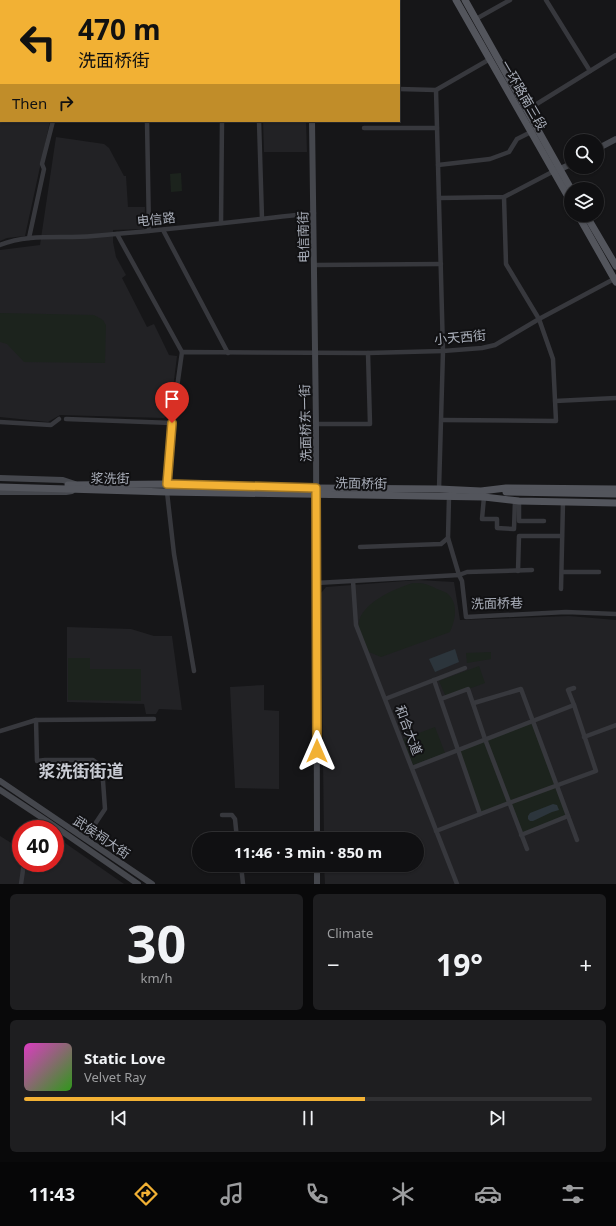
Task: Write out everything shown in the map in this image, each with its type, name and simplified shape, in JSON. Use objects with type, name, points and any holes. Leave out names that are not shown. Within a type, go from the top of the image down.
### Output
[{"type":"main road","name":"一环路南三段","points":[[456,0],[531,128],[557,171],[566,182]]},
{"type":"main road","name":"一环路南三段","points":[[465,0],[526,110],[531,128]]},
{"type":"main road","name":"一环路南三段","points":[[557,171],[564,186]]},
{"type":"main road","points":[[582,222],[615,281]]},
{"type":"main road","points":[[590,222],[616,266]]},
{"type":"main road","points":[[0,483],[53,486]]},
{"type":"main road","name":"洗面桥街","points":[[167,484],[449,497],[482,494],[506,488],[616,488]]},
{"type":"main road","name":"浆洗街","points":[[79,487],[167,484]]},
{"type":"main road","points":[[1,490],[53,486]]},
{"type":"main road","name":"浆洗街","points":[[53,486],[166,492]]},
{"type":"main road","name":"洗面桥街","points":[[166,492],[439,489],[563,502],[616,503]]},
{"type":"main road","points":[[519,498],[616,494]]},
{"type":"main road","points":[[519,498],[616,499]]},
{"type":"street","points":[[476,19],[510,0]]},
{"type":"street","points":[[546,0],[590,71]]},
{"type":"street","points":[[526,110],[616,56]]},
{"type":"street","points":[[400,89],[436,90],[490,59]]},
{"type":"street","points":[[436,90],[443,351],[439,489]]},
{"type":"street","points":[[29,238],[44,169],[42,164],[53,122]]},
{"type":"street","points":[[147,122],[149,231]]},
{"type":"street","points":[[221,224],[222,122]]},
{"type":"street","points":[[259,122],[262,219]]},
{"type":"street","name":"电信南街","points":[[312,122],[315,352]]},
{"type":"street","points":[[364,128],[437,128]]},
{"type":"street","points":[[438,165],[490,159],[509,152],[517,139],[531,128]]},
{"type":"street","points":[[604,145],[616,139]]},
{"type":"street","points":[[439,198],[504,197],[564,168]]},
{"type":"street","points":[[442,420],[556,420],[553,359],[539,319],[506,264],[504,197]]},
{"type":"street","name":"电信路","points":[[0,245],[8,241],[29,238],[77,237],[163,230],[314,213]]},
{"type":"street","points":[[163,230],[228,352]]},
{"type":"street","points":[[117,234],[182,352],[172,423],[166,492],[174,554],[194,671]]},
{"type":"street","points":[[315,265],[441,264]]},
{"type":"street","name":"小天西街","points":[[182,352],[368,353],[443,351],[489,347],[539,319],[615,281]]},
{"type":"street","name":"洗面桥东一街","points":[[315,352],[317,832]]},
{"type":"street","points":[[316,424],[370,424],[368,353]]},
{"type":"street","points":[[555,401],[616,398]]},
{"type":"street","points":[[0,422],[51,425],[59,419]]},
{"type":"street","points":[[66,419],[172,423]]},
{"type":"street","name":"浆洗街","points":[[0,478],[63,480],[79,487]]},
{"type":"street","points":[[1,490],[66,492],[79,487]]},
{"type":"street","points":[[482,494],[482,519],[497,519],[497,528],[514,529],[519,498]]},
{"type":"street","points":[[449,497],[448,538],[459,575]]},
{"type":"street","points":[[519,498],[519,522],[544,521]]},
{"type":"street","points":[[561,589],[563,502]]},
{"type":"street","points":[[518,571],[519,536],[562,536]]},
{"type":"street","points":[[360,547],[441,544],[448,538]]},
{"type":"street","points":[[316,583],[459,575],[467,572],[532,570]]},
{"type":"street","points":[[562,572],[599,572]]},
{"type":"street","name":"洗面桥巷","points":[[459,575],[462,581],[466,617],[566,612],[616,614]]},
{"type":"street","name":"和合大道","points":[[353,581],[356,625],[456,884]]},
{"type":"street","points":[[385,699],[465,668]]},
{"type":"street","points":[[434,680],[480,814]]},
{"type":"street","points":[[436,832],[509,802],[596,771],[568,690],[574,688]]},
{"type":"street","points":[[441,699],[468,689],[485,739],[527,849]]},
{"type":"street","points":[[474,703],[521,689],[577,840]]},
{"type":"street","points":[[412,768],[574,705]]},
{"type":"street","points":[[0,731],[36,720],[154,719]]},
{"type":"street","points":[[36,720],[37,761],[93,760],[102,767],[105,809],[85,839]]},
{"type":"street","points":[[584,738],[616,725]]},
{"type":"street","name":"武侯祠大街","points":[[0,781],[152,884]]},
{"type":"street","name":"武侯祠大街","points":[[0,790],[45,820]]},
{"type":"street","points":[[222,815],[232,815],[235,819],[236,832]]},
{"type":"street","points":[[521,835],[568,816]]},
{"type":"street","name":"武侯祠大街","points":[[64,833],[138,884]]},
{"type":"street","points":[[21,884],[23,872]]},
{"type":"street","points":[[241,872],[243,884]]},
{"type":"street","points":[[317,872],[317,884]]},
{"type":"shaded area","points":[[0,122],[50,122],[25,236],[7,238],[0,241]]},
{"type":"shaded area","points":[[263,122],[306,122],[307,152],[264,152]]},
{"type":"shaded area","points":[[56,137],[104,144],[109,148],[124,176],[126,176],[128,207],[145,207],[144,229],[113,230],[113,242],[116,257],[126,275],[122,278],[147,327],[154,324],[169,355],[177,356],[170,413],[164,418],[60,415],[48,422],[0,417],[0,250],[40,245]]},
{"type":"shaded area","points":[[181,173],[182,191],[171,192],[170,174]]},
{"type":"shaded area","points":[[0,313],[94,315],[103,320],[106,325],[105,363],[24,362],[7,344],[0,342]]},
{"type":"shaded area","points":[[418,580],[454,582],[460,620],[569,616],[616,620],[616,884],[325,884],[324,872],[424,872],[424,832],[324,832],[321,593],[326,587]]},
{"type":"shaded area","points":[[413,583],[428,585],[448,594],[454,603],[455,608],[450,632],[381,657],[369,652],[359,628],[359,620],[363,612],[387,593]]},
{"type":"shaded area","points":[[67,627],[131,629],[154,636],[172,636],[182,710],[159,709],[156,714],[146,714],[144,704],[67,702]]},
{"type":"shaded area","points":[[455,649],[459,662],[435,672],[429,659]]},
{"type":"shaded area","points":[[491,652],[491,659],[467,663],[466,653]]},
{"type":"shaded area","points":[[68,658],[90,658],[90,669],[141,669],[141,701],[68,700]]},
{"type":"shaded area","points":[[479,666],[485,683],[446,697],[439,681]]},
{"type":"shaded area","points":[[264,685],[264,710],[279,711],[279,789],[235,788],[230,687]]},
{"type":"shaded area","points":[[534,721],[568,816],[521,835],[509,803],[480,814],[458,749]]},
{"type":"shaded area","points":[[435,727],[445,753],[413,765],[403,739]]},
{"type":"shaded area","points":[[553,804],[557,805],[559,810],[533,821],[528,819],[530,813]]},
{"type":"shaded area","points":[[0,836],[12,843],[12,872],[64,872],[64,842],[124,884],[0,884]]},
{"type":"district","name":"浆洗街街道","points":[[81,771]]},
{"type":"route","points":[[172,423],[167,484],[316,488],[317,751]]}]
